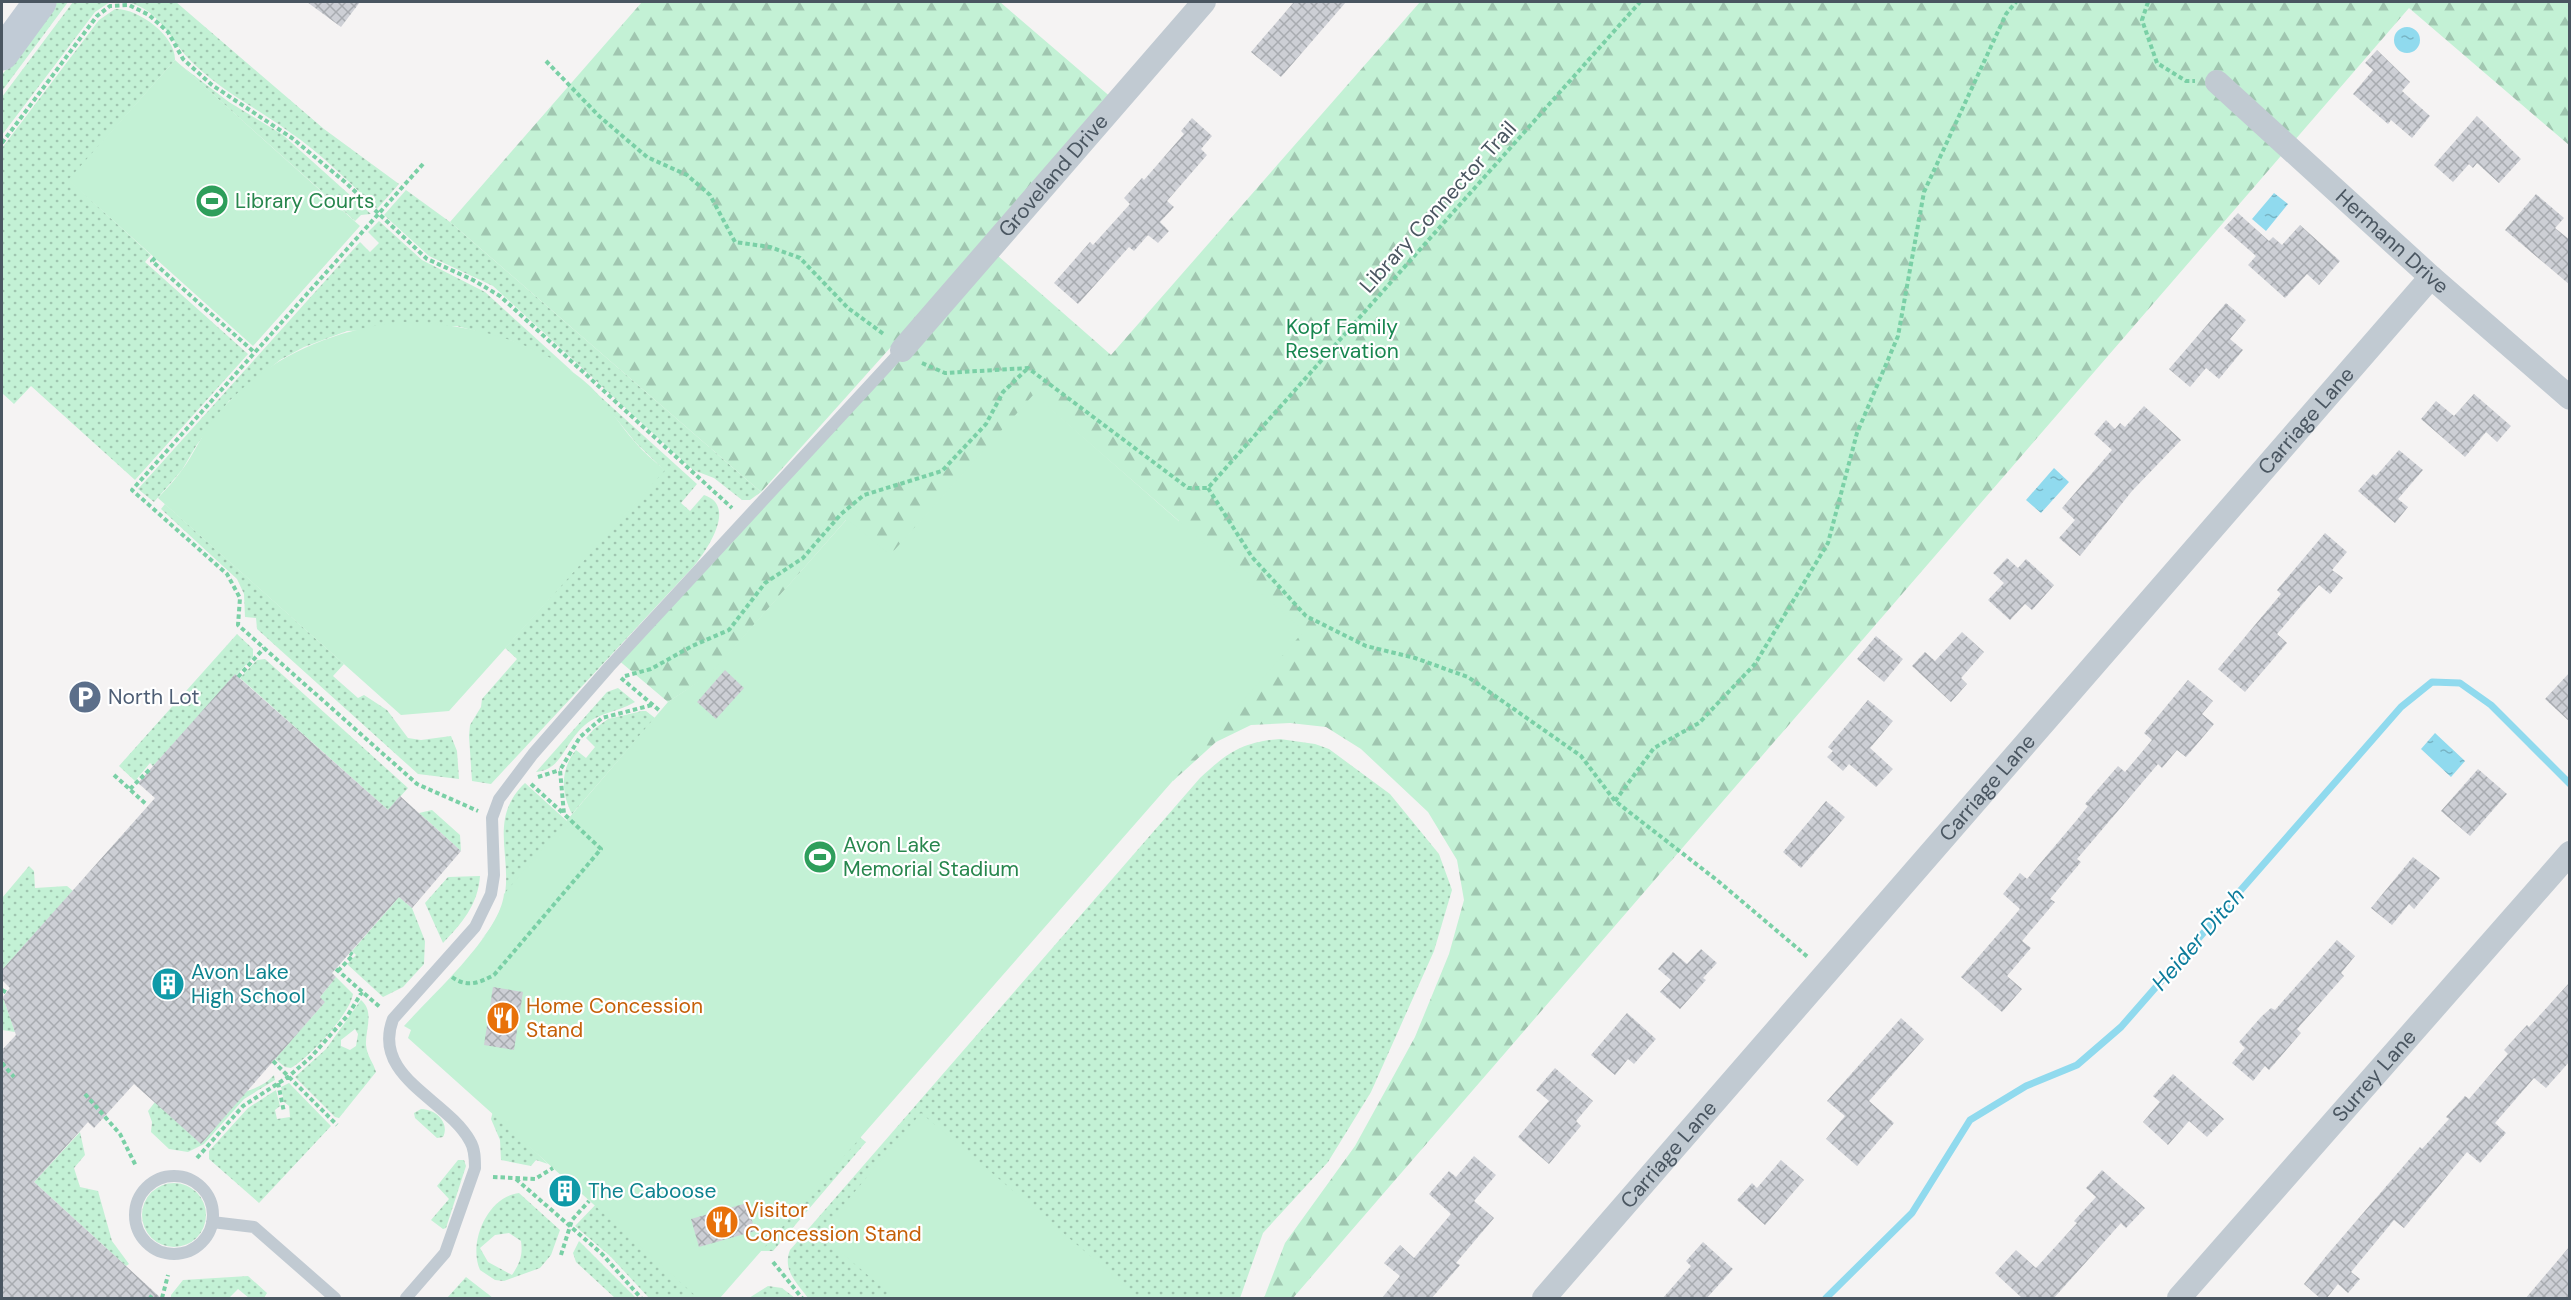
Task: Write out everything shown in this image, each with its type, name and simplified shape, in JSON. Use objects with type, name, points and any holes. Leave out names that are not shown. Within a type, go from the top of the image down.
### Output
[{"type":"street","points":[[2,54],[40,2]]},
{"type":"street","name":"Groveland Drive","points":[[902,350],[1204,2]]},
{"type":"street","name":"Hermann Drive","points":[[2217,82],[2431,277],[2570,398]]},
{"type":"street","name":"Carriage Lane","points":[[1544,1299],[2431,277]]},
{"type":"street","name":"Surrey Lane","points":[[2179,1299],[2570,853]]},
{"type":"lane","points":[[406,1299],[446,1253],[475,1168],[471,1143],[465,1133],[414,1086],[394,1063],[388,1045],[393,1019],[475,927],[491,894],[494,875],[492,818],[499,799],[533,754],[609,667],[744,518],[902,350]]},
{"type":"lane","points":[[167,1177],[182,1177],[196,1183],[206,1193],[212,1207],[212,1222],[205,1238],[193,1249],[177,1254],[166,1253],[151,1246],[140,1234],[135,1218],[136,1207],[142,1192],[153,1182],[167,1177]]},
{"type":"lane","points":[[212,1222],[254,1227],[335,1299]]},
{"type":"path","name":"Library Connector Trail","points":[[1208,488],[1640,2]]},
{"type":"path","points":[[1614,801],[1654,748],[1699,723],[1755,664],[1828,543],[1857,433],[1898,336],[1924,192],[2006,14],[2016,2]]},
{"type":"path","points":[[2148,2],[2142,20],[2157,63],[2186,81],[2217,82]]},
{"type":"path","points":[[2,143],[97,16],[110,6],[129,4],[149,15],[168,32],[183,59],[212,85],[292,138],[345,182],[378,216],[427,259],[474,280],[500,296],[744,518]]},
{"type":"path","points":[[546,60],[599,116],[648,157],[687,175],[710,195],[735,242],[770,247],[800,258],[848,308],[902,350],[920,362],[945,373],[1028,368],[1188,488],[1208,488],[1252,557],[1306,616],[1366,645],[1415,658],[1468,676],[1581,756],[1614,801],[1718,881],[1827,974]]},
{"type":"path","points":[[423,164],[132,490],[228,574],[240,598],[238,625],[417,784],[492,818]]},
{"type":"path","points":[[155,258],[152,261],[255,353]]},
{"type":"path","points":[[621,677],[651,669],[692,646],[729,630],[765,583],[802,558],[841,514],[864,495],[942,471],[986,424],[1003,392],[1028,368]]},
{"type":"path","points":[[238,677],[264,648]]},
{"type":"path","points":[[609,667],[660,711]]},
{"type":"path","points":[[564,814],[560,770],[580,737],[602,718],[652,705]]},
{"type":"path","points":[[130,789],[151,768]]},
{"type":"path","points":[[440,967],[459,982],[476,984],[494,975],[602,849],[528,781],[560,770]]},
{"type":"path","points":[[114,775],[147,805]]},
{"type":"path","points":[[350,953],[352,955],[337,970],[384,1011]]},
{"type":"path","points":[[2,990],[7,993]]},
{"type":"path","points":[[197,1158],[243,1106],[288,1077],[330,1037],[362,992]]},
{"type":"path","points":[[273,1061],[337,1125]]},
{"type":"path","points":[[2,1063],[14,1077]]},
{"type":"path","points":[[278,1083],[284,1113]]},
{"type":"path","points":[[86,1094],[120,1134],[136,1166]]},
{"type":"path","points":[[493,1177],[535,1179],[553,1168]]},
{"type":"path","points":[[516,1179],[602,1254],[641,1299]]},
{"type":"path","points":[[561,1255],[570,1226],[589,1201]]},
{"type":"path","points":[[773,1262],[802,1299]]},
{"type":"path","points":[[162,1299],[168,1275]]},
{"type":"green space","points":[[56,2],[68,2],[2,91],[2,75]]},
{"type":"green space","points":[[73,2],[110,2],[95,12],[2,135],[2,97]]},
{"type":"green space","points":[[126,2],[176,2],[324,129],[399,184],[377,209],[312,149],[199,69],[162,24],[147,10]]},
{"type":"green space","points":[[642,2],[1000,2],[1113,99],[761,492],[450,222]]},
{"type":"green space","name":"Kopf Family Reservation","points":[[1420,2],[2569,2],[2569,145],[2409,8],[1293,1298],[1264,1298],[1285,1243],[1355,1146],[1415,1037],[1449,954],[1464,900],[1457,860],[1428,812],[1361,749],[1326,727],[1290,723],[1251,725],[1216,742],[1173,781],[1179,521],[1034,395],[890,556],[846,520],[711,674],[668,702],[617,659],[989,248],[1111,355]]},
{"type":"green space","points":[[115,9],[134,13],[154,25],[169,42],[174,51],[175,60],[69,180],[151,255],[145,262],[248,354],[135,480],[31,386],[14,404],[2,393],[2,148],[99,20]]},
{"type":"green space","name":"Library Courts","points":[[175,60],[360,226],[253,346],[68,180]]},
{"type":"green space","points":[[179,64],[229,102],[283,135],[371,214],[361,215],[355,221]]},
{"type":"green space","points":[[406,190],[450,222],[761,492],[750,500],[742,500],[714,478],[693,470],[493,286],[429,256],[384,215]]},
{"type":"green space","points":[[379,221],[422,260],[485,292],[573,372],[512,341],[457,326],[347,331],[304,347],[280,360],[229,401],[196,446],[182,470],[154,502],[138,489],[360,242],[370,252],[379,243],[368,232]]},
{"type":"green space","points":[[402,322],[453,326],[478,331],[527,346],[550,358],[591,387],[637,445],[665,470],[449,711],[401,715],[158,498],[182,470],[213,420],[252,380],[297,352],[322,341],[348,332]]},
{"type":"green space","points":[[592,389],[697,484],[681,503],[690,511],[704,495],[714,501],[719,518],[716,529],[694,566],[491,784],[472,781],[470,725],[481,707],[482,699],[517,659],[505,648],[664,470],[636,443]]},
{"type":"green space","name":"Avon Lake Memorial Stadium","points":[[1034,394],[1304,631],[720,1298],[698,1298],[408,1038],[411,1030],[404,1026],[478,945],[500,910],[504,894],[668,702],[711,673],[847,519],[890,555]]},
{"type":"green space","points":[[165,504],[344,664],[333,676],[358,698],[364,695],[387,710],[408,738],[421,740],[451,736],[457,751],[459,779],[418,774],[257,629],[256,618],[245,617],[244,594],[237,579],[161,509]]},
{"type":"green space","points":[[237,634],[253,649],[253,657],[153,766],[150,763],[135,781],[119,766]]},
{"type":"green space","points":[[265,659],[408,788],[388,810],[240,678],[257,660]]},
{"type":"green space","points":[[618,688],[635,702],[584,725],[551,767],[536,772],[607,692]]},
{"type":"green space","points":[[646,711],[655,718],[572,814],[564,790],[565,773],[571,757],[576,750],[586,758],[595,747],[586,738],[608,719]]},
{"type":"green space","points":[[1280,739],[1315,744],[1329,749],[1390,794],[1439,854],[1452,890],[1434,951],[1371,1092],[1328,1162],[1263,1233],[1240,1298],[808,1298],[789,1270],[790,1250],[1200,778],[1236,750],[1255,743]]},
{"type":"green space","points":[[525,783],[578,831],[482,939],[503,903],[506,887],[504,826],[513,797]]},
{"type":"green space","points":[[432,810],[460,835],[461,851],[419,813]]},
{"type":"green space","points":[[29,866],[34,871],[35,888],[67,886],[73,891],[2,970],[2,898]]},
{"type":"green space","points":[[480,876],[472,905],[463,921],[443,943],[425,903],[448,877]]},
{"type":"green space","points":[[399,897],[412,908],[425,941],[424,964],[403,987],[383,997],[347,964],[356,955],[352,951]]},
{"type":"green space","points":[[336,977],[353,994],[345,1013],[308,1055],[291,1068],[285,1067],[275,1059],[324,1003],[320,997]]},
{"type":"green space","points":[[3,997],[15,1032],[2,1030]]},
{"type":"green space","points":[[361,1000],[368,1010],[367,1049],[376,1072],[339,1118],[335,1117],[295,1077],[326,1049]],"holes":[[[355,1029],[358,1034],[356,1046],[350,1050],[341,1046],[341,1040]]]},
{"type":"green space","points":[[274,1075],[275,1080],[244,1099],[204,1144],[188,1152],[169,1149],[151,1132],[152,1122],[148,1111],[155,1102],[235,1094],[264,1084]]},
{"type":"green space","points":[[289,1083],[331,1126],[259,1203],[209,1159],[209,1151],[248,1108],[276,1090],[280,1106],[275,1110],[277,1119],[290,1117],[289,1106],[284,1102],[281,1087]]},
{"type":"green space","points":[[421,1109],[432,1111],[440,1118],[445,1127],[443,1137],[437,1138],[415,1118],[414,1113]]},
{"type":"green space","points":[[493,1111],[548,1164],[536,1160],[531,1166],[501,1160],[500,1140],[491,1119]]},
{"type":"green space","points":[[921,1113],[1140,1298],[895,1298],[819,1234]]},
{"type":"green space","points":[[852,1131],[866,1142],[773,1251],[758,1251],[719,1298],[649,1298],[610,1256],[575,1226],[600,1200]]},
{"type":"green space","points":[[80,1132],[85,1155],[74,1168],[80,1187],[98,1191],[112,1241],[129,1264],[126,1266],[34,1182]]},
{"type":"green space","points":[[458,1160],[464,1160],[466,1166],[446,1228],[443,1229],[431,1220],[449,1199],[437,1186]]},
{"type":"green space","points":[[168,1183],[180,1183],[197,1192],[204,1203],[206,1215],[204,1227],[197,1238],[180,1247],[168,1247],[156,1242],[147,1233],[142,1221],[142,1209],[147,1197],[156,1188]]},
{"type":"green space","points":[[519,1193],[560,1230],[551,1255],[540,1268],[504,1281],[495,1280],[480,1270],[477,1247],[483,1223],[489,1212],[508,1196]],"holes":[[[509,1233],[521,1241],[520,1259],[512,1275],[488,1262],[480,1248],[495,1235]]]},
{"type":"green space","points":[[579,1241],[636,1298],[615,1298],[576,1262],[573,1253]]},
{"type":"green space","points":[[248,1276],[267,1293],[264,1298],[249,1298],[238,1289],[229,1298],[171,1298],[183,1280]]},
{"type":"green space","points":[[466,1277],[493,1298],[447,1298]]},
{"type":"green space","points":[[768,1286],[782,1288],[795,1298],[749,1298]]},
{"type":"water","points":[[2407,27],[2416,31],[2420,40],[2416,49],[2407,53],[2398,49],[2394,40],[2398,31]]},
{"type":"water","points":[[2274,193],[2288,204],[2266,231],[2252,219]]},
{"type":"water","points":[[2054,468],[2069,482],[2041,513],[2026,500]]},
{"type":"water","points":[[2435,733],[2465,761],[2451,777],[2421,749]]},
{"type":"building","points":[[307,2],[360,2],[341,27]]},
{"type":"building","points":[[1294,2],[1346,2],[1281,77],[1251,52]]},
{"type":"building","points":[[2377,50],[2410,82],[2402,91],[2430,116],[2412,138],[2391,120],[2388,124],[2353,94],[2373,70],[2365,63]]},
{"type":"building","points":[[2477,116],[2521,159],[2499,183],[2477,163],[2473,168],[2469,164],[2453,182],[2434,165]]},
{"type":"building","points":[[1192,118],[1212,136],[1201,149],[1207,155],[1167,201],[1174,207],[1160,222],[1169,231],[1158,243],[1148,235],[1134,251],[1129,247],[1078,304],[1054,283],[1090,242],[1093,245],[1130,204],[1124,198],[1142,178],[1144,180],[1184,134],[1181,131]]},
{"type":"building","points":[[2536,194],[2564,218],[2555,228],[2570,240],[2570,285],[2505,230]]},
{"type":"building","points":[[2238,213],[2269,241],[2273,237],[2282,245],[2300,225],[2340,261],[2319,285],[2307,274],[2285,298],[2248,265],[2256,256],[2224,228]]},
{"type":"building","points":[[2226,303],[2246,320],[2230,339],[2243,350],[2219,379],[2206,368],[2190,387],[2169,369]]},
{"type":"building","points":[[2474,394],[2511,426],[2497,442],[2486,432],[2465,457],[2421,419],[2436,401],[2454,416]]},
{"type":"building","points":[[2144,406],[2181,440],[2132,491],[2080,556],[2059,538],[2075,520],[2062,508],[2112,450],[2094,434],[2106,420],[2115,429],[2120,423],[2125,427]]},
{"type":"building","points":[[2399,450],[2423,470],[2398,499],[2408,507],[2395,523],[2358,491],[2373,474],[2376,476]]},
{"type":"building","points":[[2325,533],[2347,552],[2332,570],[2343,578],[2330,594],[2319,585],[2277,634],[2287,643],[2245,692],[2218,669],[2281,594],[2277,590]]},
{"type":"building","points":[[2007,558],[2018,568],[2026,559],[2054,585],[2032,610],[2025,604],[2010,620],[1988,600],[2004,583],[1993,573]]},
{"type":"building","points":[[1962,632],[1984,652],[1961,678],[1967,684],[1951,702],[1912,666],[1925,652],[1935,661]]},
{"type":"building","points":[[1876,636],[1903,659],[1884,682],[1857,659]]},
{"type":"building","points":[[725,670],[744,688],[716,719],[697,702]]},
{"type":"building","points":[[2570,672],[2570,722],[2545,699]]},
{"type":"building","name":"Avon Lake High School","points":[[235,674],[388,810],[400,796],[461,851],[412,908],[399,897],[332,973],[336,977],[320,997],[325,1002],[201,1144],[134,1084],[94,1128],[88,1122],[34,1182],[162,1299],[2,1299],[2,1050],[16,1035],[3,997],[10,988],[2,980],[2,970],[155,798],[138,783]]},
{"type":"building","points":[[2188,680],[2213,701],[2202,714],[2214,724],[2186,757],[2177,750],[2162,768],[2158,764],[2077,859],[2081,862],[2050,899],[2055,902],[2022,941],[2031,948],[2007,976],[2022,989],[2002,1012],[1961,977],[2020,909],[2003,894],[2020,873],[2027,879],[2088,806],[2085,804],[2118,766],[2125,772],[2152,740],[2144,733]]},
{"type":"building","points":[[1868,700],[1893,721],[1870,748],[1893,769],[1876,787],[1849,764],[1843,771],[1827,757],[1833,751],[1828,747]]},
{"type":"building","points":[[2478,769],[2507,794],[2470,836],[2441,811]]},
{"type":"building","points":[[1826,801],[1845,817],[1801,868],[1783,852]]},
{"type":"building","points":[[2413,857],[2440,878],[2414,909],[2409,904],[2392,925],[2371,908]]},
{"type":"building","points":[[2337,940],[2355,956],[2341,973],[2344,976],[2297,1029],[2301,1033],[2269,1070],[2265,1066],[2253,1081],[2232,1063],[2245,1048],[2239,1042],[2271,1008],[2275,1010]]},
{"type":"building","points":[[1701,949],[1717,963],[1703,978],[1706,980],[1680,1009],[1660,992],[1671,980],[1658,969],[1673,952],[1687,964]]},
{"type":"building","points":[[2570,982],[2570,1061],[2546,1088],[2534,1078],[2495,1123],[2506,1133],[2480,1163],[2467,1152],[2404,1228],[2394,1220],[2351,1272],[2360,1279],[2348,1293],[2338,1284],[2326,1299],[2321,1299],[2304,1284],[2420,1147],[2422,1149],[2449,1119],[2446,1117],[2465,1096],[2469,1099],[2508,1054],[2504,1050],[2527,1025],[2529,1027]]},
{"type":"building","name":"Home Concession Stand","points":[[493,987],[523,992],[514,1050],[484,1045]]},
{"type":"building","points":[[1627,1013],[1656,1039],[1634,1064],[1628,1059],[1615,1075],[1591,1055]]},
{"type":"building","points":[[1901,1018],[1924,1039],[1869,1101],[1894,1123],[1857,1166],[1826,1139],[1845,1116],[1827,1101]]},
{"type":"building","points":[[1555,1068],[1593,1101],[1576,1121],[1581,1126],[1549,1164],[1518,1137],[1549,1101],[1536,1090]]},
{"type":"building","points":[[2173,1074],[2224,1119],[2207,1137],[2189,1121],[2168,1145],[2143,1122],[2160,1102],[2153,1096]]},
{"type":"building","points":[[1474,1156],[1496,1175],[1474,1201],[1494,1218],[1456,1263],[1460,1265],[1431,1299],[1381,1299],[1400,1276],[1384,1263],[1400,1245],[1414,1258],[1451,1214],[1429,1194],[1449,1171],[1456,1177]]},
{"type":"building","points":[[1781,1160],[1804,1180],[1765,1225],[1737,1200],[1752,1183],[1757,1188]]},
{"type":"building","points":[[2102,1170],[2145,1208],[2126,1228],[2121,1223],[2053,1299],[2023,1299],[1995,1273],[2016,1250],[2036,1268],[2077,1223],[2074,1221],[2096,1197],[2086,1188]]},
{"type":"building","name":"Visitor Concession Stand","points":[[747,1203],[755,1231],[699,1247],[691,1219]]},
{"type":"building","points":[[1703,1242],[1733,1269],[1706,1299],[1662,1299],[1691,1266],[1686,1261]]},
{"type":"building","points":[[2570,1246],[2570,1299],[2525,1299]]},
{"type":"waterway","name":"Heider Ditch","points":[[1826,1298],[1912,1213],[1970,1120],[2026,1086],[2077,1065],[2121,1027],[2401,707],[2432,682],[2460,683],[2491,705],[2570,784]]},
{"type":"place","name":"Library Courts","points":[[212,201]]},
{"type":"place","name":"North Lot","points":[[85,697]]},
{"type":"place","name":"Avon Lake Memorial Stadium","points":[[820,857]]},
{"type":"place","name":"Avon Lake High School","points":[[168,984]]},
{"type":"place","name":"Home Concession Stand","points":[[503,1018]]},
{"type":"place","name":"The Caboose","points":[[565,1191]]},
{"type":"place","name":"Visitor Concession Stand","points":[[722,1222]]}]
